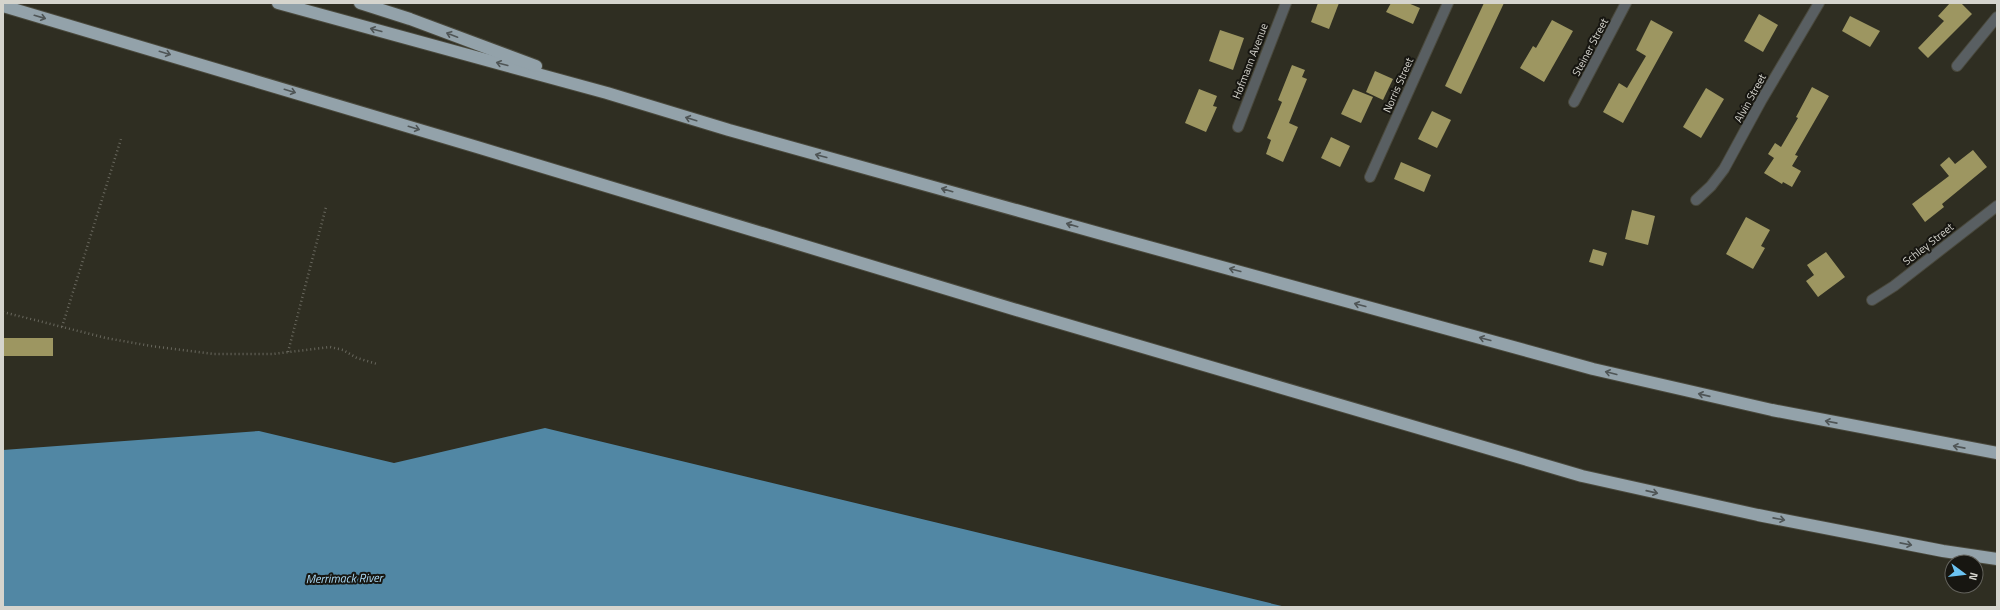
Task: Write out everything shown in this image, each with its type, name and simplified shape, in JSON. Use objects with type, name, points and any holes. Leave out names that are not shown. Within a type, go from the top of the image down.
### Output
[{"type":"highway","points":[[278,3],[607,93],[729,130],[1593,369],[1772,410],[1997,453]]},
{"type":"highway","points":[[360,3],[410,19],[607,93]]},
{"type":"highway","points":[[3,6],[470,144],[1020,311],[1582,476],[1758,515],[1943,551],[1997,559]]},
{"type":"street","name":"Hofmann Avenue","points":[[1238,128],[1286,3]]},
{"type":"street","name":"Norris Street","points":[[1370,177],[1448,3]]},
{"type":"street","name":"Steiner Street","points":[[1574,102],[1626,3]]},
{"type":"street","name":"Alvin Street","points":[[1696,200],[1711,186],[1724,169],[1761,101],[1819,3]]},
{"type":"street","points":[[1957,66],[1997,18]]},
{"type":"street","name":"Schley Street","points":[[1872,300],[1894,286],[1997,206]]},
{"type":"path","points":[[62,327],[121,139]]},
{"type":"path","points":[[288,352],[326,207]]},
{"type":"path","points":[[3,312],[106,338],[151,346],[214,354],[273,354],[330,347],[343,350],[357,358],[377,364]]},
{"type":"water","name":"Merrimack River","points":[[545,428],[1286,607],[3,607],[3,450],[259,431],[394,463]]},
{"type":"building","points":[[1318,3],[1339,3],[1329,29],[1311,22]]},
{"type":"building","points":[[1391,3],[1408,3],[1420,8],[1413,24],[1386,12]]},
{"type":"building","points":[[1484,3],[1504,3],[1461,94],[1445,86]]},
{"type":"building","points":[[1950,3],[1961,3],[1972,14],[1928,58],[1918,48],[1944,21],[1938,16]]},
{"type":"building","points":[[1759,14],[1778,25],[1763,52],[1744,41]]},
{"type":"building","points":[[1850,16],[1880,31],[1870,47],[1842,31]]},
{"type":"building","points":[[1552,20],[1573,31],[1544,82],[1520,68],[1533,46],[1536,48]]},
{"type":"building","points":[[1651,20],[1673,32],[1623,123],[1603,112],[1619,83],[1627,88],[1646,56],[1636,50]]},
{"type":"building","points":[[1220,30],[1244,38],[1233,70],[1209,61]]},
{"type":"building","points":[[1292,65],[1305,70],[1302,77],[1307,79],[1289,123],[1298,127],[1283,162],[1266,154],[1271,140],[1267,138],[1282,102],[1278,100]]},
{"type":"building","points":[[1375,71],[1393,79],[1383,100],[1366,92]]},
{"type":"building","points":[[1812,87],[1829,96],[1795,155],[1798,156],[1792,166],[1801,171],[1792,187],[1783,182],[1782,184],[1764,173],[1774,158],[1768,154],[1775,143],[1781,147],[1798,118],[1796,117]]},
{"type":"building","points":[[1706,88],[1724,99],[1701,138],[1683,127]]},
{"type":"building","points":[[1199,89],[1217,96],[1213,106],[1217,107],[1206,132],[1185,123]]},
{"type":"building","points":[[1353,89],[1373,97],[1361,123],[1341,114]]},
{"type":"building","points":[[1432,111],[1451,120],[1437,148],[1418,139]]},
{"type":"building","points":[[1331,137],[1350,146],[1340,167],[1321,158]]},
{"type":"building","points":[[1973,150],[1987,167],[1942,204],[1944,207],[1925,222],[1912,204],[1949,176],[1940,165],[1949,157],[1955,164]]},
{"type":"building","points":[[1401,162],[1431,175],[1424,192],[1394,179]]},
{"type":"building","points":[[1632,210],[1655,216],[1648,245],[1625,239]]},
{"type":"building","points":[[1746,217],[1770,230],[1761,246],[1765,248],[1753,269],[1726,254]]},
{"type":"building","points":[[1593,249],[1607,253],[1603,266],[1589,262]]},
{"type":"building","points":[[1826,252],[1845,277],[1818,297],[1806,281],[1814,275],[1807,265]]},
{"type":"building","points":[[3,338],[53,338],[53,356],[3,356]]}]
